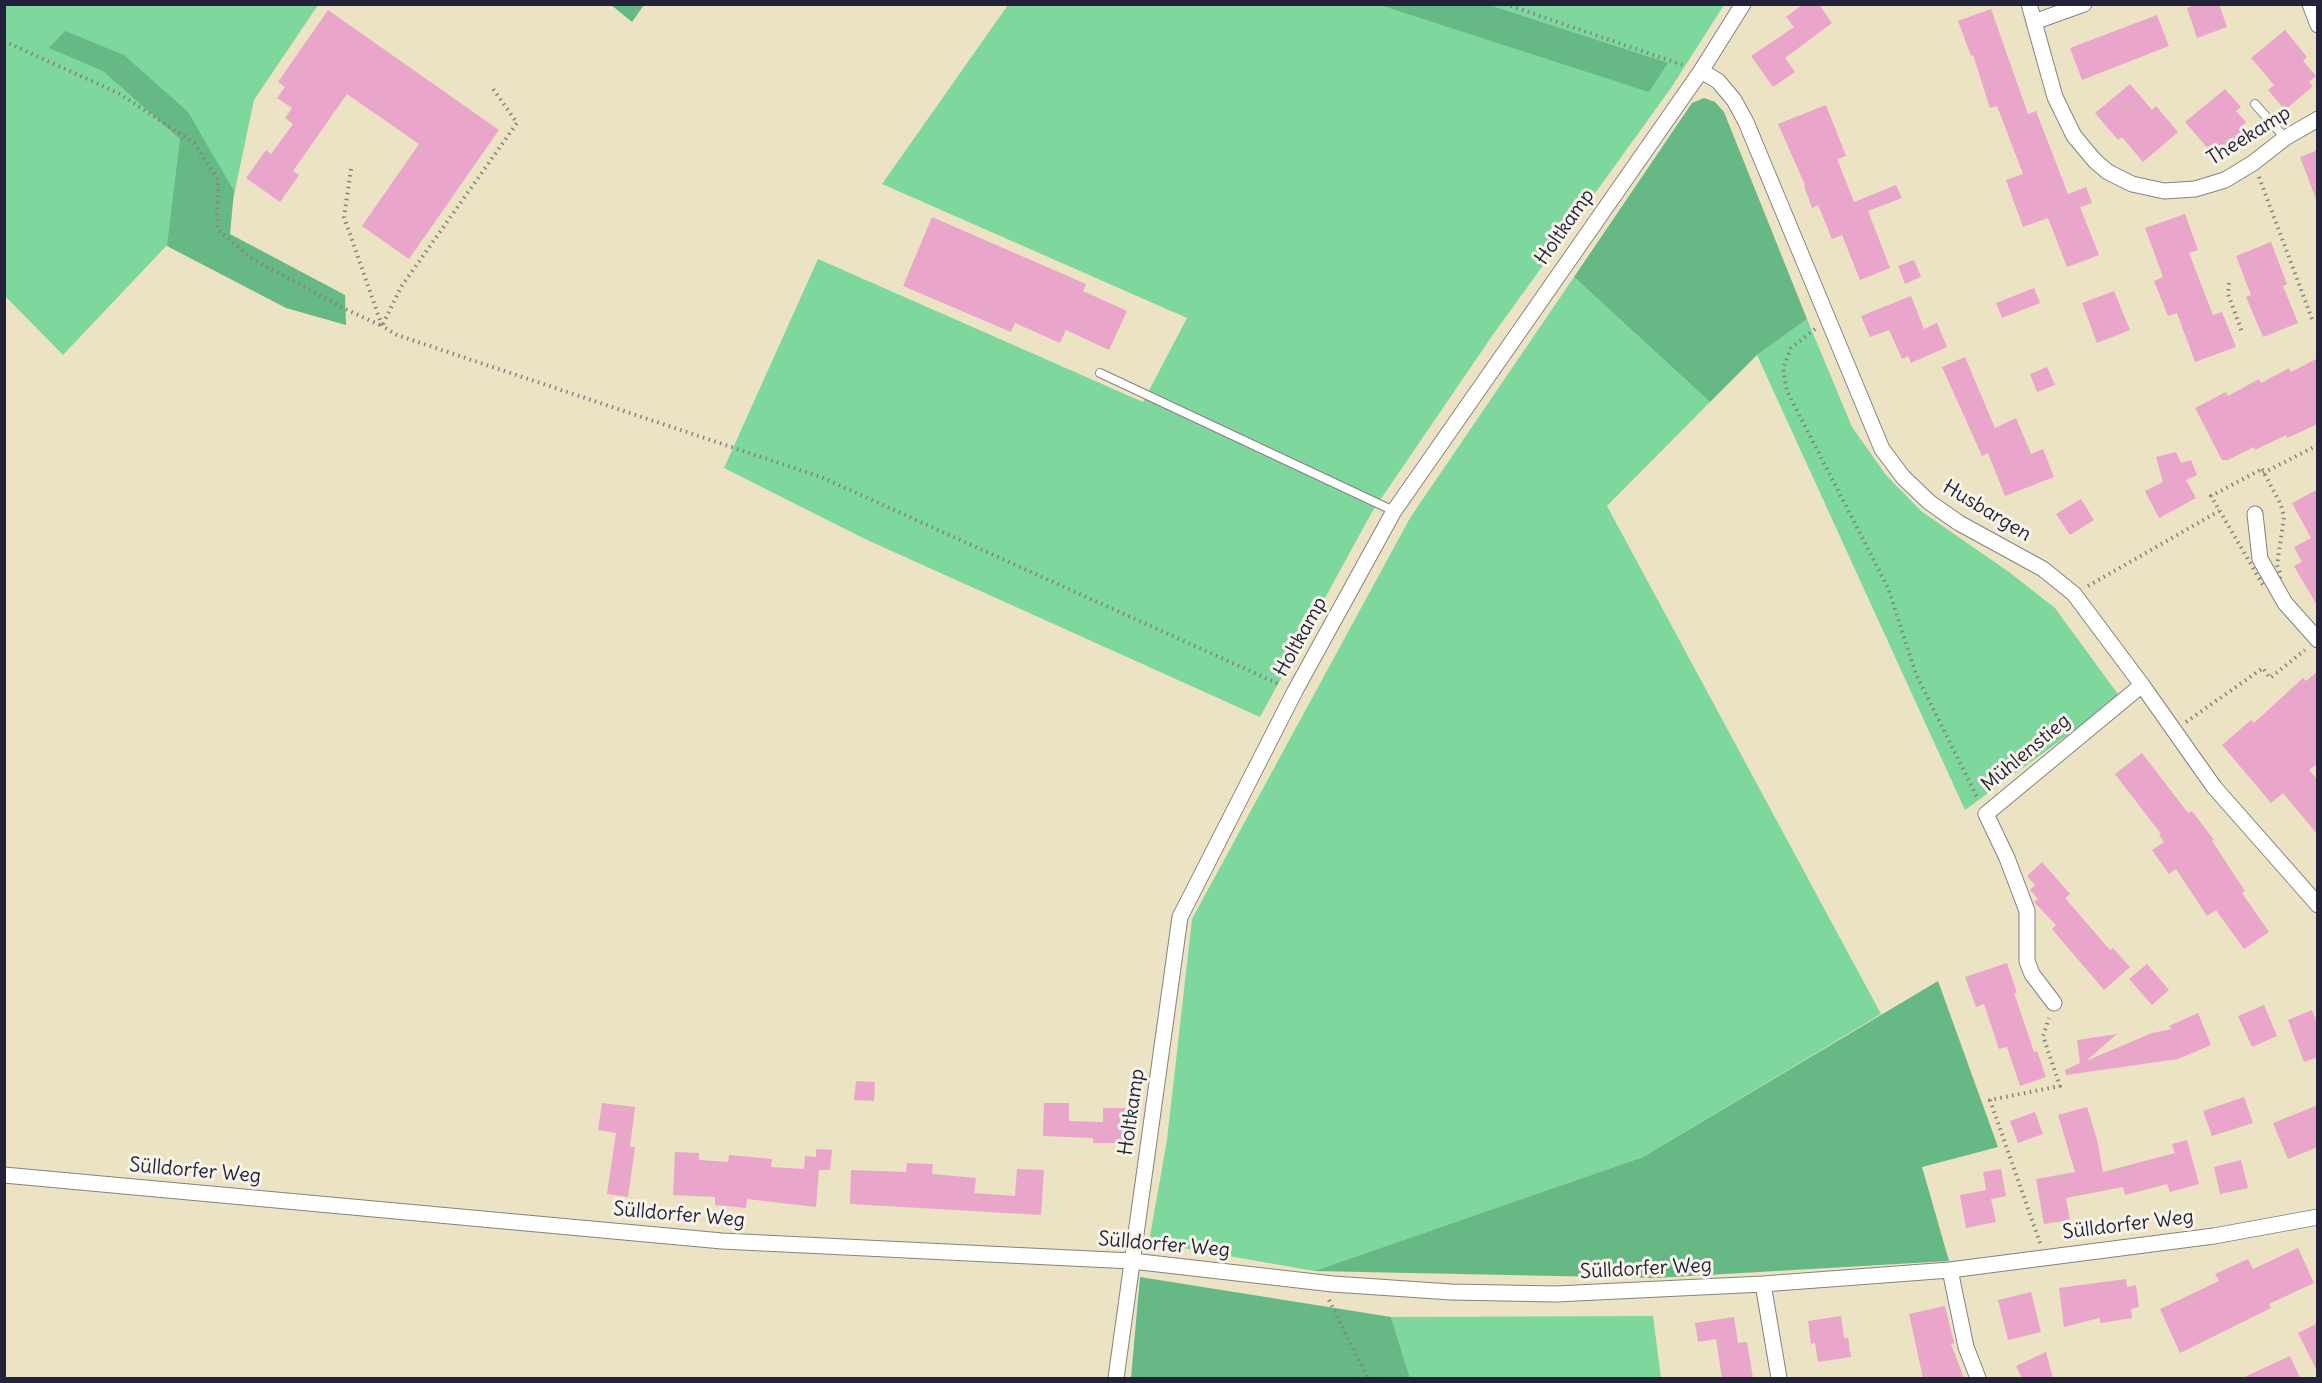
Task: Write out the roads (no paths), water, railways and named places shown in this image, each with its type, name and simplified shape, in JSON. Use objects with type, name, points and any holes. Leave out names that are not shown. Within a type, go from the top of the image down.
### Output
[{"type":"street","name":"Holtkamp","points":[[1116,1378],[1180,917],[1295,692],[1394,511],[1701,71],[1743,4]]},
{"type":"street","name":"Theekamp","points":[[2029,4],[2055,98],[2074,136],[2095,161],[2108,172],[2132,184],[2164,191],[2195,189],[2225,180],[2318,118]]},
{"type":"street","points":[[2034,22],[2084,4]]},
{"type":"street","points":[[2310,4],[2318,25]]},
{"type":"street","name":"Husbargen","points":[[1701,71],[1718,81],[1734,100],[1746,122],[1882,448],[1903,477],[1929,502],[1959,523],[2043,569],[2074,594],[2214,787],[2316,900]]},
{"type":"street","points":[[2255,514],[2260,559],[2286,603],[2318,640]]},
{"type":"street","name":"Mühlenstieg","points":[[2054,1003],[2032,974],[2026,961],[2027,911],[2007,858],[1986,813],[2142,685]]},
{"type":"street","name":"Sülldorfer Weg","points":[[4,1175],[722,1241],[1132,1262],[1333,1284],[1451,1292],[1556,1294],[1763,1284],[1950,1270],[2214,1236],[2318,1217]]},
{"type":"street","points":[[1950,1270],[1966,1347],[1978,1378]]},
{"type":"street","points":[[1763,1284],[1779,1378]]},
{"type":"lane","points":[[2255,104],[2285,138]]},
{"type":"lane","points":[[1100,373],[1394,511]]}]
